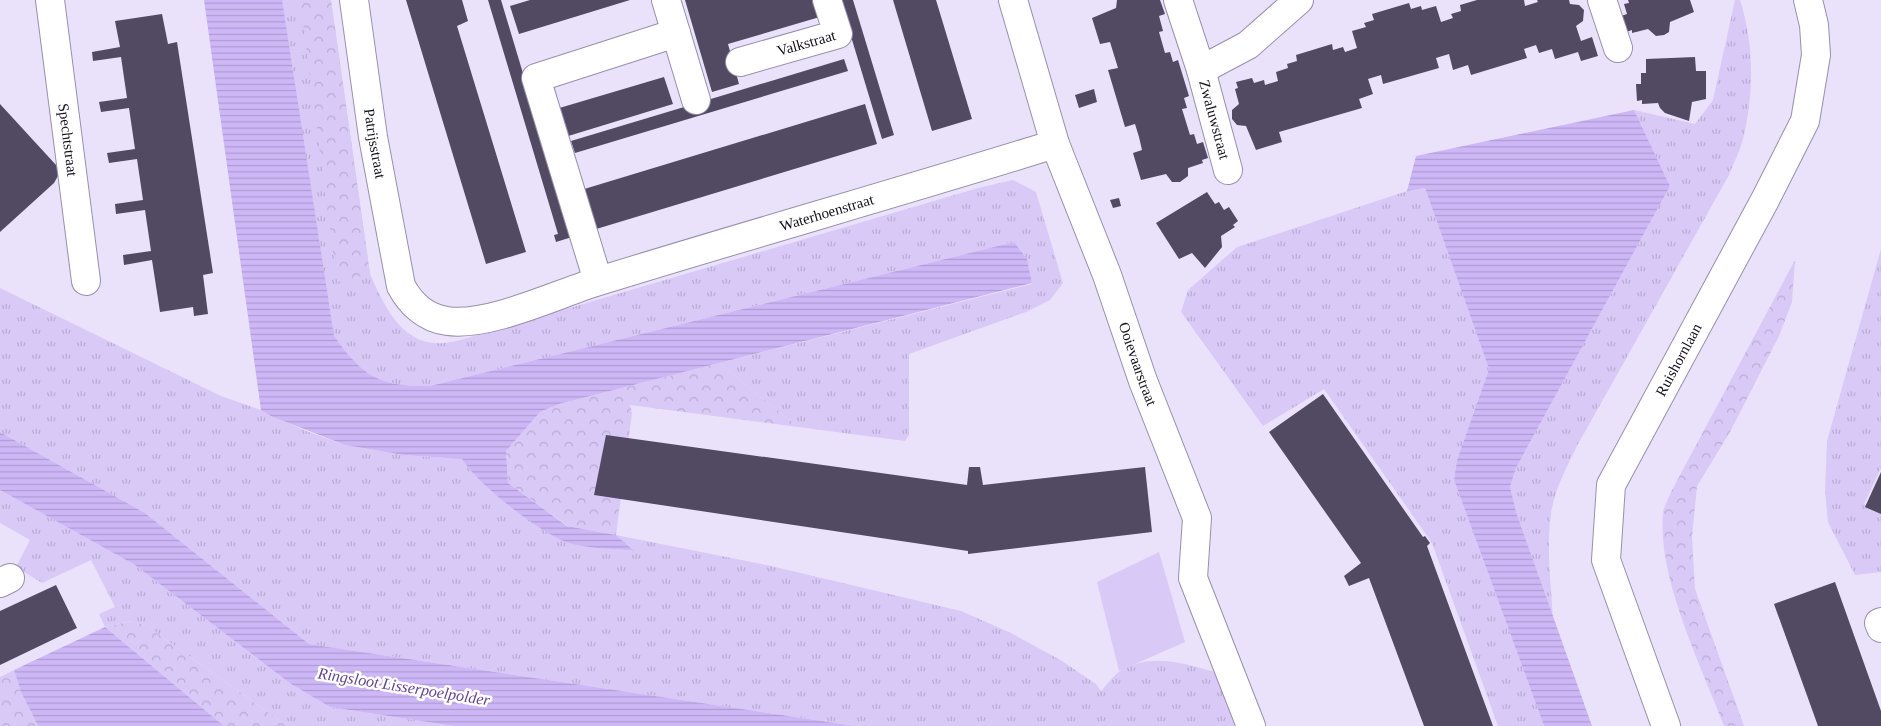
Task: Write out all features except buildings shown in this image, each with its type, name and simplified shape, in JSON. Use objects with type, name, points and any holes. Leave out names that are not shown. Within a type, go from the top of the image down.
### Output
[{"type":"street","name":"Spechtstraat","points":[[50,0],[86,281]]},
{"type":"street","name":"Patrijsstraat","points":[[354,0],[373,137],[400,286]]},
{"type":"street","points":[[666,0],[696,100]]},
{"type":"street","name":"Valkstraat","points":[[740,62],[838,34],[827,0]]},
{"type":"street","name":"Ooievaarstraat","points":[[1012,0],[1055,144],[1107,275],[1143,381],[1197,518],[1193,578],[1251,726]]},
{"type":"street","name":"Zwaluwstraat","points":[[1178,0],[1201,70],[1228,170]]},
{"type":"street","name":"Zwaluwstraat","points":[[1201,70],[1248,45],[1298,0]]},
{"type":"street","points":[[1602,0],[1618,48]]},
{"type":"street","name":"Ruishornlaan","points":[[1666,726],[1606,560],[1611,485],[1765,200],[1804,121],[1816,55],[1814,25],[1808,0]]},
{"type":"street","points":[[598,281],[536,78],[676,33]]},
{"type":"street","name":"Waterhoenstraat","points":[[400,286],[408,300],[427,314],[447,321],[486,318],[598,281],[1055,144]]},
{"type":"street","points":[[1881,622],[1879,623],[1881,628]]},
{"type":"green space","points":[[279,0],[331,0],[370,274],[388,311],[396,322],[417,338],[429,342],[452,342],[978,188],[1013,180],[1036,192],[1063,283],[1050,300],[1026,312],[909,354],[909,435],[905,441],[798,427],[719,363],[1032,284],[1027,259],[1014,242],[430,386],[413,386],[385,381],[374,377],[354,362],[334,337]]},
{"type":"green space","points":[[300,0],[331,0],[370,274],[337,282]]},
{"type":"green space","points":[[1735,0],[1740,0],[1745,16],[1751,67],[1750,101],[1743,140],[1729,175],[1577,446],[1558,487],[1551,514],[1549,540],[1553,619],[1517,515],[1510,487],[1516,468],[1670,186],[1634,110],[1695,124],[1713,100]]},
{"type":"green space","points":[[1425,188],[1489,369],[1457,460],[1454,480],[1544,726],[1498,726],[1432,543],[1324,389],[1263,426],[1181,312],[1188,290],[1237,247],[1407,191]]},
{"type":"green space","points":[[1881,249],[1881,468],[1864,504],[1881,514],[1881,572],[1855,575],[1828,522],[1825,491],[1827,441]]},
{"type":"green space","points":[[1795,260],[1792,302],[1779,336],[1730,432],[1697,486],[1692,537],[1695,589],[1744,726],[1724,726],[1693,649],[1674,593],[1663,538],[1663,513],[1671,492]]},
{"type":"green space","points":[[0,288],[221,396],[261,410],[306,431],[345,445],[404,455],[462,459],[481,481],[528,520],[571,543],[633,551],[616,535],[771,566],[961,611],[1011,633],[1062,661],[1096,684],[1101,691],[1120,671],[1132,665],[1145,662],[1171,662],[1222,674],[1242,726],[855,726],[309,644],[145,513],[0,432]]},
{"type":"green space","points":[[719,363],[798,427],[630,405],[632,413],[616,535],[568,526],[508,483],[506,451],[540,412],[559,404]]},
{"type":"green space","points":[[0,490],[135,565],[291,684],[330,707],[453,726],[287,726],[147,626],[131,621],[105,627],[99,614],[115,607],[91,560],[42,583],[16,567],[30,540],[0,523]]},
{"type":"green space","points":[[1159,552],[1185,642],[1119,671],[1097,582]]},
{"type":"green space","points":[[132,621],[147,626],[287,726],[224,726],[105,627]]},
{"type":"green space","points":[[14,670],[21,692],[38,726],[0,726],[0,677]]},
{"type":"water","points":[[204,0],[282,0],[334,336],[344,350],[364,370],[374,377],[385,381],[413,386],[430,386],[1014,242],[1027,259],[1032,283],[559,404],[540,412],[506,451],[508,483],[567,526],[616,535],[634,551],[569,543],[543,530],[511,507],[481,481],[462,459],[404,455],[345,445],[271,416],[261,410]]},
{"type":"water","points":[[1634,110],[1670,186],[1516,468],[1510,487],[1517,515],[1592,726],[1544,726],[1454,480],[1457,460],[1489,369],[1425,188],[1407,191],[1416,156]]},
{"type":"water","name":"Ringsloot Lisserpoelpolder","points":[[0,432],[145,513],[309,644],[855,726],[453,726],[330,707],[291,684],[135,565],[0,490]]},
{"type":"water","points":[[105,627],[224,726],[38,726],[21,692],[14,670]]}]
